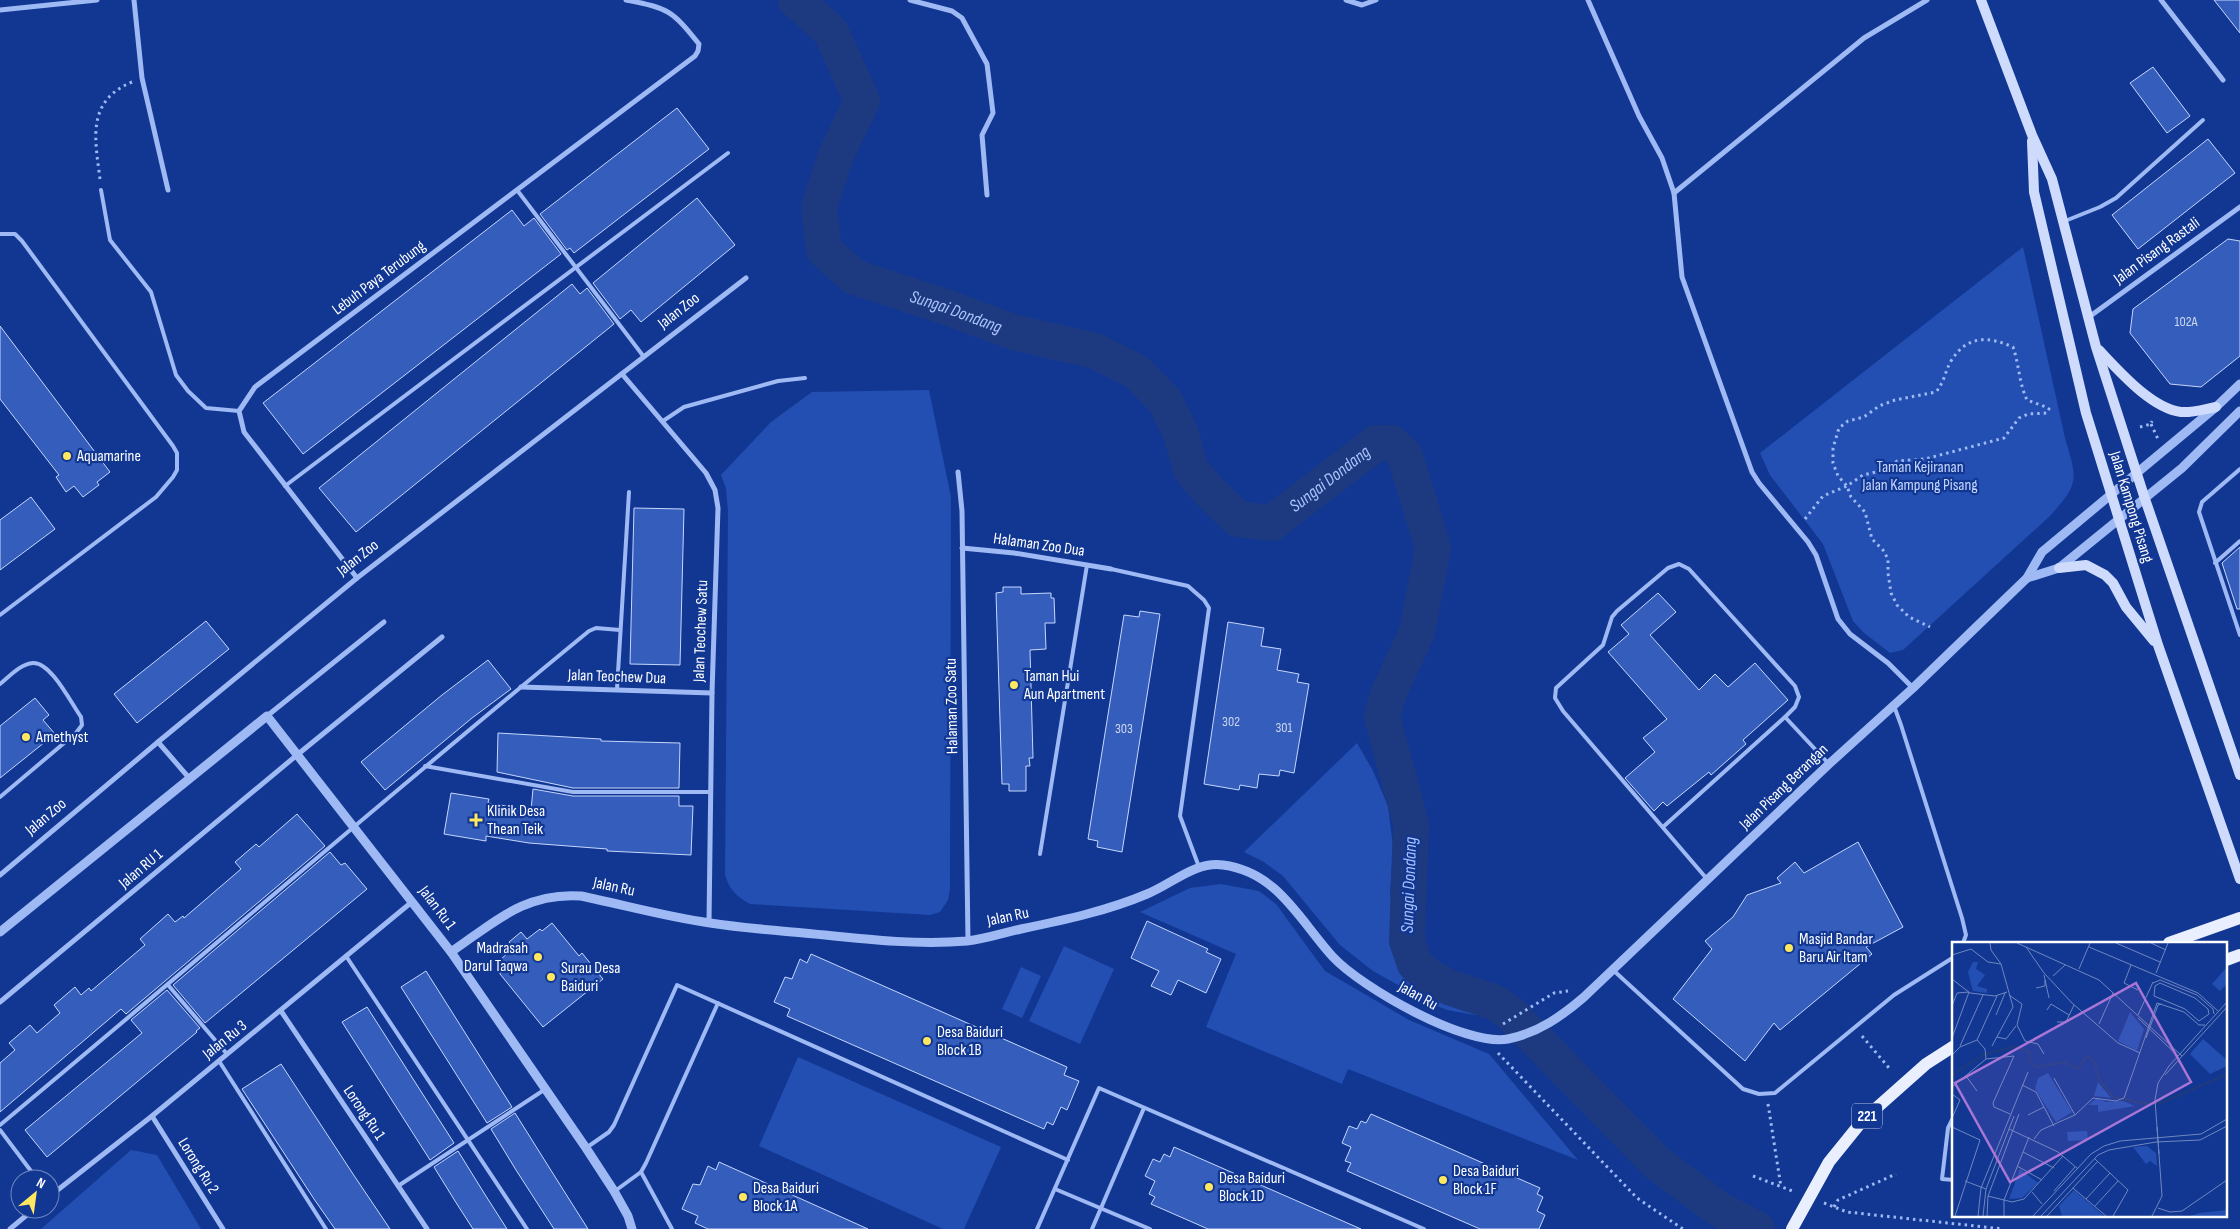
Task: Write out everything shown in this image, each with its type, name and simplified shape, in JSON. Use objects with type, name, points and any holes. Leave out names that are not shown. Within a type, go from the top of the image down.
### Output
[{"type":"main road","name":"Jalan Kampong Pisang","points":[[1981,0],[2032,135],[2052,179],[2096,348],[2138,472],[2145,499],[2240,775]]},
{"type":"main road","name":"Jalan Kampong Pisang","points":[[2032,135],[2034,192],[2086,412],[2158,645],[2240,879]]},
{"type":"main road","points":[[2096,348],[2138,390],[2160,403],[2180,412],[2216,407]]},
{"type":"main road","points":[[2059,568],[2086,565],[2105,575],[2113,583],[2126,607],[2158,645]]},
{"type":"main road","points":[[2172,942],[2240,918]]},
{"type":"main road","points":[[2228,959],[2240,954]]},
{"type":"main road","name":"221","points":[[1792,1229],[1829,1162],[1863,1120],[1926,1064],[1952,1048]]},
{"type":"street","points":[[0,10],[96,0]]},
{"type":"street","points":[[134,0],[142,78],[168,190]]},
{"type":"street","name":"Lebuh Paya Terubung","points":[[239,411],[255,387],[695,56],[699,44],[683,23],[671,13],[659,6],[626,0]]},
{"type":"street","points":[[910,0],[952,11],[962,18],[987,64],[993,113],[982,135],[987,195]]},
{"type":"street","points":[[1346,0],[1362,5],[1376,0]]},
{"type":"street","points":[[1588,0],[1639,116],[1662,158],[1674,193],[1682,277],[1743,448],[1759,484],[1816,555],[1838,619],[1850,634],[1888,664],[1913,688]]},
{"type":"street","points":[[1674,193],[1864,38],[1927,0]]},
{"type":"street","points":[[2161,0],[2223,80]]},
{"type":"street","name":"Jalan Pisang Rastali","points":[[2089,317],[2240,206]]},
{"type":"street","name":"Jalan Zoo","points":[[0,875],[356,578],[746,278]]},
{"type":"street","name":"Jalan Teochew Satu","points":[[622,374],[706,473],[715,490],[717,499],[708,923]]},
{"type":"street","name":"Jalan Pisang Berangan","points":[[1561,1016],[1613,970],[1829,764],[1913,688],[2027,578],[2042,552],[2216,407],[2240,384]]},
{"type":"street","points":[[239,411],[244,432],[356,578]]},
{"type":"street","name":"Jalan Pisang Berangan","points":[[2027,578],[2059,568],[2195,456],[2240,411]]},
{"type":"street","name":"Halaman Zoo Satu","points":[[958,472],[962,510],[968,941]]},
{"type":"street","name":"Halaman Zoo Dua","points":[[962,548],[1111,569]]},
{"type":"street","points":[[0,932],[384,622]]},
{"type":"street","name":"Jalan RU 1","points":[[0,1002],[297,754],[442,637]]},
{"type":"street","name":"Jalan Teochew Dua","points":[[521,687],[712,693]]},
{"type":"street","name":"Jalan Ru 1","points":[[267,716],[452,952],[586,1148],[628,1216],[632,1229]]},
{"type":"street","points":[[158,742],[190,779]]},
{"type":"street","name":"Jalan Ru","points":[[452,952],[518,906],[540,898],[562,894],[582,896],[708,923],[885,941],[968,941],[1083,916],[1148,894],[1199,867],[1223,865],[1244,871],[1267,884],[1286,898],[1333,957],[1350,972],[1424,1018],[1480,1037],[1496,1040],[1520,1036],[1544,1027],[1561,1016]]},
{"type":"street","name":"Jalan Ru 3","points":[[60,1188],[152,1116],[413,901]]},
{"type":"street","name":"Lorong Ru 1","points":[[281,1011],[427,1229]]},
{"type":"street","name":"Lorong Ru 2","points":[[152,1116],[223,1229]]},
{"type":"street","points":[[10,1229],[22,1219]]},
{"type":"lane","points":[[2063,222],[2100,207],[2116,198],[2203,120]]},
{"type":"lane","points":[[285,486],[728,153]]},
{"type":"lane","points":[[101,190],[110,240],[151,292],[176,375],[188,391],[206,408],[239,411]]},
{"type":"lane","points":[[517,190],[644,357]]},
{"type":"lane","points":[[0,234],[15,234],[22,241],[173,446],[178,462],[173,478],[149,504],[0,615]]},
{"type":"lane","points":[[663,421],[684,407],[778,381],[805,378]]},
{"type":"lane","points":[[2240,469],[2202,502],[2199,512],[2240,635]]},
{"type":"lane","points":[[616,689],[629,492]]},
{"type":"lane","points":[[2215,563],[2240,541]]},
{"type":"lane","points":[[1040,854],[1087,565]]},
{"type":"lane","points":[[1663,827],[1785,717],[1798,702],[1798,691],[1684,566],[1674,565],[1617,610],[1612,617],[1604,645],[1560,684],[1554,693],[1563,711],[1708,880]]},
{"type":"lane","points":[[1111,569],[1188,586],[1204,600],[1209,608],[1180,816],[1199,867]]},
{"type":"lane","points":[[0,1125],[168,985],[353,826],[589,631],[596,628],[620,630]]},
{"type":"lane","points":[[0,684],[20,668],[32,663],[41,664],[49,670],[81,717],[82,725],[76,733],[0,797]]},
{"type":"lane","points":[[1894,706],[1962,918],[1966,935],[1964,942]]},
{"type":"lane","points":[[1785,717],[1829,764]]},
{"type":"lane","points":[[425,766],[573,792],[711,792]]},
{"type":"lane","points":[[346,956],[527,1229]]},
{"type":"lane","points":[[1613,970],[1743,1089],[1766,1094],[1775,1092],[1894,995],[1952,958]]},
{"type":"lane","points":[[586,1148],[609,1132],[614,1125],[677,984],[1068,1160]]},
{"type":"lane","points":[[168,985],[227,1054]]},
{"type":"lane","points":[[614,1192],[641,1172],[718,1003]]},
{"type":"lane","points":[[219,1061],[326,1229]]},
{"type":"lane","points":[[1037,1229],[1099,1088],[1424,1229]]},
{"type":"lane","points":[[398,1186],[546,1089]]},
{"type":"lane","points":[[1092,1229],[1144,1108]]},
{"type":"lane","points":[[1952,1120],[1948,1128],[1942,1179],[1952,1180]]},
{"type":"lane","points":[[0,1130],[29,1169]]},
{"type":"lane","points":[[641,1172],[672,1229]]},
{"type":"lane","points":[[1055,1189],[1150,1229]]},
{"type":"path","points":[[101,190],[96,142],[98,111],[112,94],[126,84],[142,78]]},
{"type":"path","points":[[1797,529],[1824,496],[1847,486],[1863,476],[1889,469],[1898,461],[1925,459],[2004,438],[2019,418],[2028,414],[2047,413],[2048,409],[2046,407],[2027,400],[2022,389],[2013,347],[1996,339],[1980,339],[1964,347],[1951,361],[1944,382],[1936,392],[1887,403],[1864,417],[1848,421],[1839,428],[1833,448],[1832,463],[1838,476],[1847,486],[1851,498],[1865,512],[1872,539],[1883,550],[1888,559],[1891,593],[1897,605],[1909,617],[1930,627]]},
{"type":"path","points":[[2140,427],[2152,423],[2161,444]]},
{"type":"path","points":[[1504,1023],[1549,996],[1568,992],[1573,987]]},
{"type":"path","points":[[1867,1043],[1889,1068]]},
{"type":"path","points":[[1496,1051],[1637,1198],[1683,1229]]},
{"type":"path","points":[[1766,1094],[1781,1187]]},
{"type":"path","points":[[1834,1207],[1838,1200],[1896,1174]]},
{"type":"path","points":[[1753,1176],[1781,1187],[1806,1202],[1834,1207],[1847,1212],[2003,1229]]},
{"type":"green space","name":"Taman Kejiranan Jalan Kampung Pisang","points":[[2023,247],[2072,463],[2073,480],[2071,488],[2067,496],[2050,516],[1903,650],[1890,653],[1863,632],[1853,621],[1823,544],[1770,475],[1760,453]]},
{"type":"green space","points":[[929,390],[951,497],[950,889],[948,900],[940,912],[930,915],[750,904],[734,892],[725,875],[728,512],[726,488],[721,475],[771,422],[812,392]]},
{"type":"green space","points":[[1357,743],[1373,771],[1388,806],[1393,847],[1390,893],[1400,961],[1409,976],[1445,993],[1492,1006],[1475,1015],[1447,1010],[1430,1003],[1373,971],[1340,945],[1283,876],[1264,862],[1244,852]]},
{"type":"green space","points":[[1221,884],[1259,891],[1276,904],[1325,971],[1409,1020],[1489,1054],[1578,1160],[1348,1069],[1342,1084],[1206,1027],[1236,954],[1140,912],[1190,888]]},
{"type":"green space","points":[[1064,946],[1114,969],[1080,1044],[1029,1021]]},
{"type":"green space","points":[[1021,967],[1041,976],[1022,1018],[1002,1009]]},
{"type":"green space","points":[[798,1057],[1001,1147],[964,1229],[943,1229],[759,1146]]},
{"type":"green space","points":[[131,1150],[157,1155],[201,1229],[41,1229],[52,1219],[60,1219],[60,1212]]},
{"type":"building","points":[[2214,0],[2240,0],[2240,33]]},
{"type":"building","points":[[2153,67],[2190,116],[2167,133],[2130,83]]},
{"type":"building","points":[[677,108],[709,149],[574,253],[570,248],[567,250],[540,214]]},
{"type":"building","points":[[2208,139],[2235,173],[2138,249],[2112,215]]},
{"type":"building","points":[[697,198],[735,245],[641,322],[631,310],[620,319],[593,283]]},
{"type":"building","points":[[512,210],[524,226],[534,218],[561,254],[303,454],[263,403]]},
{"type":"building","points":[[2228,239],[2240,241],[2240,356],[2201,387],[2170,384],[2130,333],[2133,309]]},
{"type":"building","points":[[572,284],[580,294],[587,288],[614,324],[356,532],[319,488]]},
{"type":"building","name":"Aquamarine","points":[[0,326],[110,472],[97,482],[99,485],[83,497],[74,486],[66,492],[56,477],[59,475],[0,399]]},
{"type":"building","points":[[31,497],[55,529],[0,570],[0,520]]},
{"type":"building","points":[[634,508],[684,509],[680,665],[630,664]]},
{"type":"building","points":[[2240,547],[2240,609],[2237,609],[2222,563]]},
{"type":"building","name":"Taman Hui Aun Apartment","points":[[1003,587],[1021,587],[1021,594],[1051,593],[1051,598],[1054,598],[1055,623],[1045,623],[1046,649],[1030,650],[1033,758],[1029,758],[1030,766],[1026,766],[1026,791],[1009,791],[1009,784],[1002,784],[996,593],[1003,592]]},
{"type":"building","points":[[1658,593],[1676,612],[1650,635],[1699,690],[1715,674],[1728,687],[1755,663],[1788,700],[1743,740],[1746,744],[1711,775],[1709,772],[1667,806],[1663,802],[1654,811],[1625,778],[1655,752],[1643,738],[1667,719],[1608,652],[1629,634],[1621,625]]},
{"type":"building","points":[[1140,611],[1160,614],[1122,852],[1097,847],[1098,841],[1088,839],[1124,615],[1139,617]]},
{"type":"building","points":[[206,621],[229,649],[137,723],[114,694]]},
{"type":"building","points":[[1228,622],[1264,628],[1261,646],[1281,649],[1277,670],[1299,674],[1297,682],[1309,684],[1294,773],[1280,770],[1279,776],[1259,774],[1257,788],[1240,785],[1239,790],[1204,784]]},
{"type":"building","points":[[488,660],[511,689],[472,718],[385,790],[361,762],[442,695]]},
{"type":"building","name":"Amethyst","points":[[35,698],[49,715],[43,720],[55,734],[0,778],[0,726]]},
{"type":"building","points":[[498,733],[601,739],[601,741],[680,743],[679,788],[573,788],[497,772]]},
{"type":"building","points":[[533,789],[573,796],[679,796],[679,806],[693,806],[691,855],[607,851],[607,849],[529,843],[486,836],[486,841],[444,834],[451,793],[489,799],[488,803],[531,810]]},
{"type":"building","points":[[297,814],[325,846],[126,1014],[121,1009],[0,1112],[0,1063],[15,1050],[9,1043],[30,1025],[37,1033],[60,1013],[54,1005],[75,987],[81,995],[89,988],[91,991],[145,945],[140,939],[168,914],[175,922],[183,916],[184,918],[241,869],[235,862],[256,844],[259,847]]},
{"type":"building","points":[[1858,842],[1903,927],[1866,947],[1872,954],[1780,1030],[1774,1023],[1745,1061],[1673,999],[1712,949],[1705,941],[1733,917],[1747,895],[1781,883],[1777,878],[1795,862],[1804,873]]},
{"type":"building","points":[[330,852],[341,865],[345,863],[367,889],[205,1023],[173,985]]},
{"type":"building","points":[[1147,921],[1208,949],[1206,952],[1221,959],[1206,993],[1178,980],[1171,995],[1151,986],[1159,971],[1131,958]]},
{"type":"building","name":"Surau Desa Baiduri","points":[[552,923],[579,956],[582,953],[603,979],[543,1027],[500,974],[501,959],[514,948],[509,942],[521,932],[527,939]]},
{"type":"building","name":"Desa Baiduri Block 1B","points":[[811,954],[1067,1067],[1064,1075],[1079,1081],[1067,1110],[1061,1107],[1053,1125],[1047,1122],[1044,1129],[787,1016],[790,1009],[774,1002],[785,977],[792,979],[800,959],[807,963]]},
{"type":"building","points":[[426,971],[512,1107],[487,1123],[401,987]]},
{"type":"building","points":[[167,990],[200,1028],[47,1157],[25,1130],[142,1033],[131,1020]]},
{"type":"building","points":[[367,1007],[454,1143],[430,1160],[342,1022]]},
{"type":"building","points":[[281,1064],[390,1229],[335,1229],[314,1199],[242,1089]]},
{"type":"building","points":[[515,1113],[588,1229],[554,1229],[516,1170],[491,1129]]},
{"type":"building","name":"Desa Baiduri Block 1F","points":[[1371,1114],[1540,1188],[1537,1194],[1543,1197],[1537,1211],[1545,1215],[1539,1229],[1480,1229],[1347,1171],[1351,1163],[1345,1161],[1351,1147],[1342,1143],[1349,1126],[1357,1129],[1361,1121],[1366,1123]]},
{"type":"building","name":"Desa Baiduri Block 1D","points":[[1174,1147],[1361,1229],[1208,1229],[1151,1204],[1155,1197],[1149,1194],[1155,1181],[1145,1176],[1153,1159],[1160,1162],[1164,1154],[1170,1157]]},
{"type":"building","points":[[458,1151],[507,1229],[473,1229],[455,1201],[434,1167]]},
{"type":"building","name":"Desa Baiduri Block 1A","points":[[719,1162],[868,1229],[708,1229],[695,1223],[698,1216],[682,1209],[693,1184],[700,1185],[708,1166],[716,1170]]},
{"type":"waterway","name":"Sungai Dondang","points":[[796,0],[831,32],[862,101],[836,155],[819,207],[824,250],[854,277],[946,307],[1013,332],[1095,351],[1137,372],[1165,401],[1181,434],[1191,470],[1210,492],[1238,519],[1272,523],[1376,443],[1392,443],[1405,456],[1433,548],[1417,632],[1388,695],[1382,717],[1411,824],[1407,941],[1415,964],[1429,977],[1451,988],[1494,1002],[1510,1013],[1657,1163],[1720,1210],[1757,1229]]},
{"type":"place","name":"Aquamarine","points":[[67,456]]},
{"type":"place","name":"Taman Hui Aun Apartment","points":[[1014,685]]},
{"type":"place","name":"Amethyst","points":[[26,737]]},
{"type":"place","name":"Klinik Desa Thean Teik","points":[[476,820]]},
{"type":"place","name":"Masjid Bandar Baru Air Itam","points":[[1789,948]]},
{"type":"place","name":"Madrasah Darul Taqwa","points":[[538,957]]},
{"type":"place","name":"Surau Desa Baiduri","points":[[551,977]]},
{"type":"place","name":"Desa Baiduri Block 1B","points":[[927,1041]]},
{"type":"place","name":"Desa Baiduri Block 1F","points":[[1443,1180]]},
{"type":"place","name":"Desa Baiduri Block 1D","points":[[1209,1187]]},
{"type":"place","name":"Desa Baiduri Block 1A","points":[[743,1197]]}]
